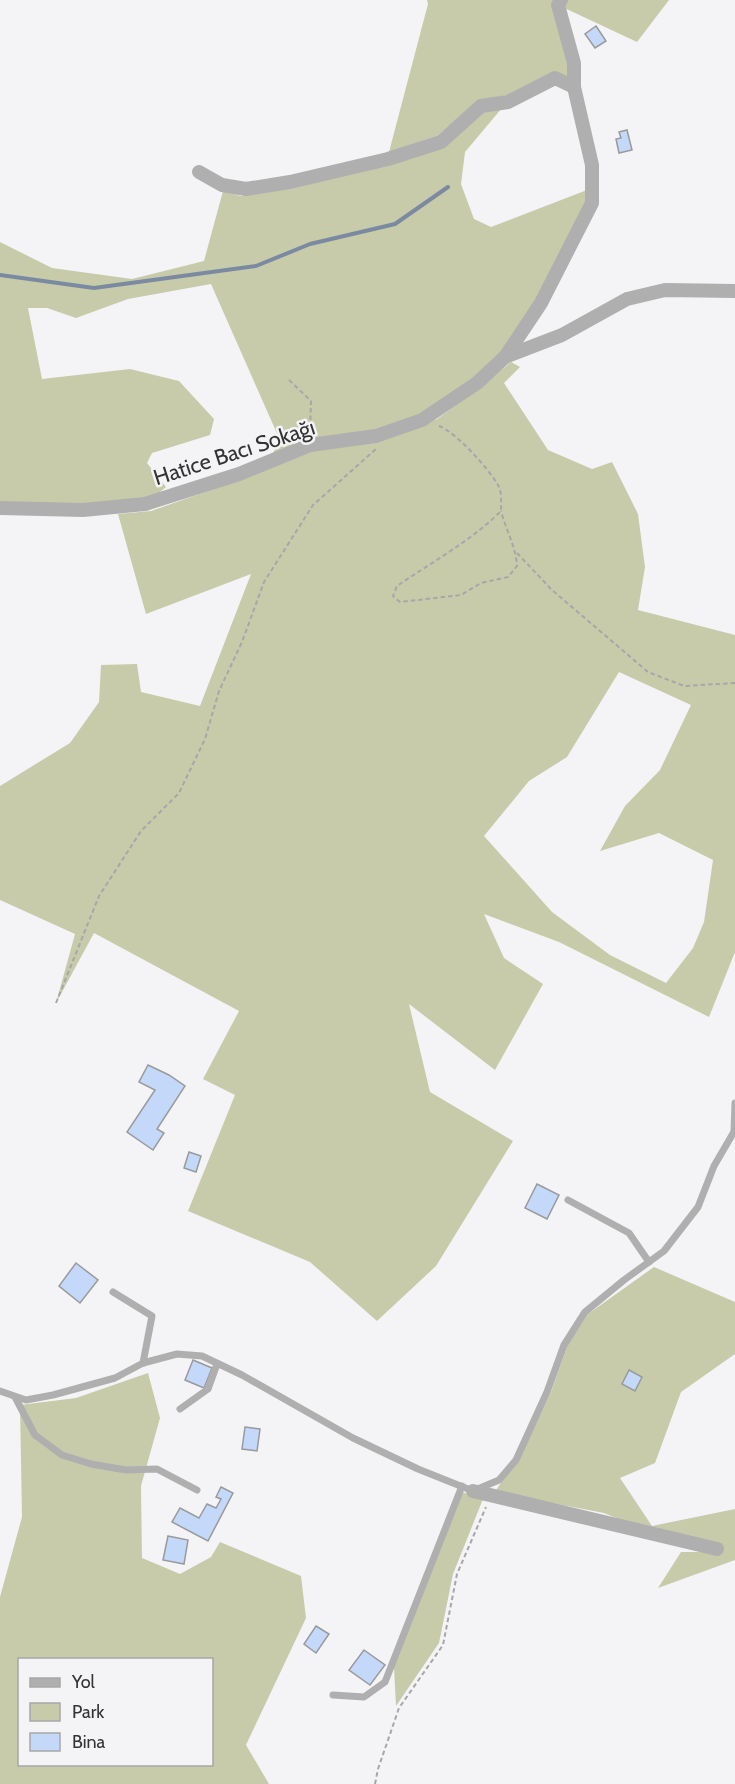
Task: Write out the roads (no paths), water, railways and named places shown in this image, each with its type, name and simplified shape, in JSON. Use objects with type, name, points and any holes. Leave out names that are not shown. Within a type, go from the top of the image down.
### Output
[{"type":"street","points":[[506,357],[541,303],[592,203],[592,165],[574,87],[574,63],[558,5],[561,0]]},
{"type":"street","points":[[200,172],[222,185],[246,189],[291,182],[388,159],[441,142],[481,106],[508,102],[555,78],[574,87]]},
{"type":"street","name":"Hatice Bacı Sokağı","points":[[0,508],[83,510],[145,504],[239,474],[310,445],[376,436],[422,420],[477,383],[506,357],[562,335],[627,298],[666,290],[735,291]]},
{"type":"street","points":[[467,1488],[717,1549]]},
{"type":"lane","points":[[0,1391],[26,1400],[115,1378],[143,1363],[177,1354],[202,1356],[242,1375],[353,1438],[418,1469],[467,1488],[499,1480],[516,1460],[547,1392],[564,1345],[585,1312],[664,1251],[698,1207],[714,1166],[734,1131],[735,1103]]},
{"type":"lane","points":[[568,1200],[629,1233],[649,1262]]},
{"type":"lane","points":[[113,1292],[152,1316],[143,1363]]},
{"type":"lane","points":[[180,1409],[208,1389],[217,1364]]},
{"type":"lane","points":[[15,1397],[35,1435],[62,1455],[91,1464],[126,1470],[157,1469],[197,1490]]},
{"type":"lane","points":[[333,1695],[364,1697],[385,1682],[467,1488]]},
{"type":"waterway","points":[[0,275],[94,288],[256,266],[310,244],[395,224],[448,187]]}]
